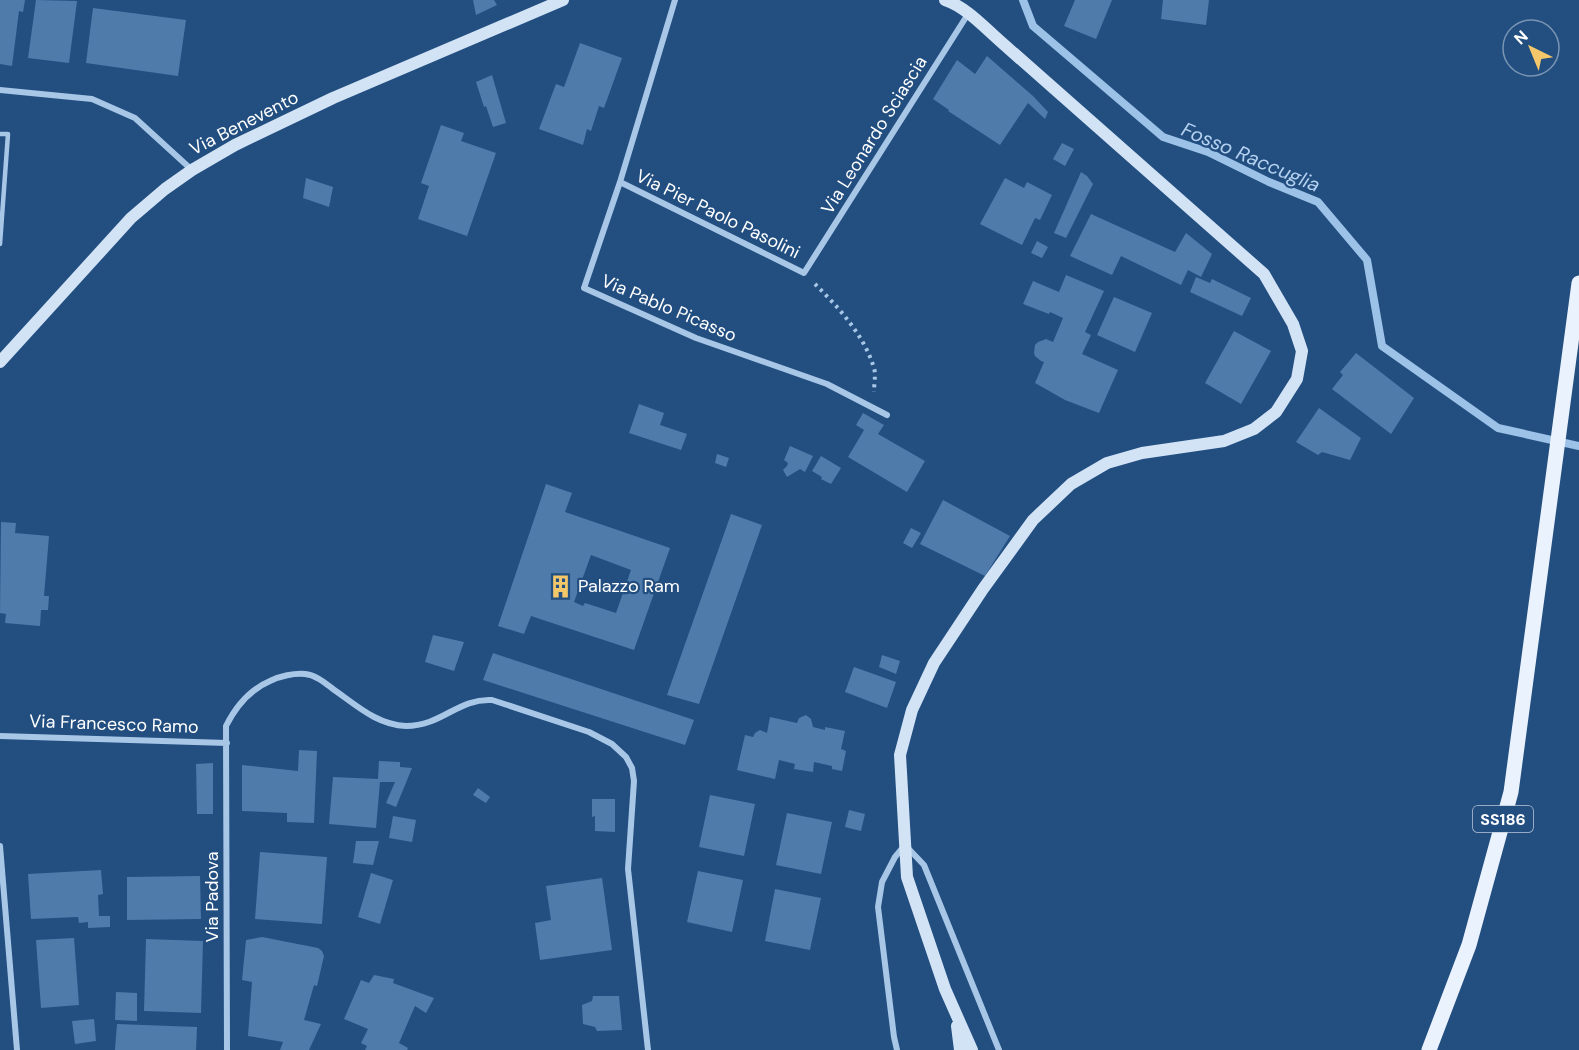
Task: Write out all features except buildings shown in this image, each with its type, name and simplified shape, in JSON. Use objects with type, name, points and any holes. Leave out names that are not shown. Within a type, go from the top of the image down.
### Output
[{"type":"main road","name":"Via Benevento","points":[[0,362],[130,218],[192,170],[235,145],[333,98],[563,0]]},
{"type":"main road","points":[[949,1],[968,14],[1264,274],[1293,324],[1302,351],[1297,379],[1276,412],[1254,429],[1224,441],[1142,453],[1107,463],[1071,484],[1033,520],[983,589],[934,663],[912,710],[900,755],[907,877],[945,989],[972,1050]]},
{"type":"main road","name":"SS186","points":[[1429,1050],[1469,945],[1511,792],[1579,283]]},
{"type":"main road","points":[[955,1012],[960,1050]]},
{"type":"street","name":"Via Pablo Picasso","points":[[675,0],[620,182],[584,288],[696,338],[827,384],[887,415]]},
{"type":"street","name":"Via Leonardo Sciascia","points":[[804,273],[968,14]]},
{"type":"street","points":[[0,90],[92,99],[135,118],[192,170]]},
{"type":"street","name":"Via Pier Paolo Pasolini","points":[[620,182],[804,273]]},
{"type":"street","name":"Via Padova","points":[[227,1050],[226,726],[241,702],[263,684],[277,678],[307,674],[321,680],[364,712],[390,723],[404,726],[418,725],[444,717],[464,704],[483,699],[492,700],[589,732],[612,744],[626,757],[632,768],[634,781],[628,869],[648,1050]]},
{"type":"street","name":"Via Francesco Ramo","points":[[0,736],[227,743]]},
{"type":"street","points":[[897,1050],[878,907],[882,882],[895,857],[905,845],[924,865],[999,1050]]},
{"type":"street","points":[[0,846],[17,1050]]},
{"type":"lane","points":[[0,134],[8,134],[0,244]]},
{"type":"path","points":[[804,273],[840,309],[863,344],[875,370],[874,396],[869,406]]},
{"type":"waterway","name":"Fosso Raccuglia","points":[[1023,0],[1033,26],[1163,137],[1208,152],[1269,182],[1318,202],[1367,260],[1382,346],[1498,428],[1579,446]]},
{"type":"place","name":"Palazzo Ram","points":[[560,586]]}]
